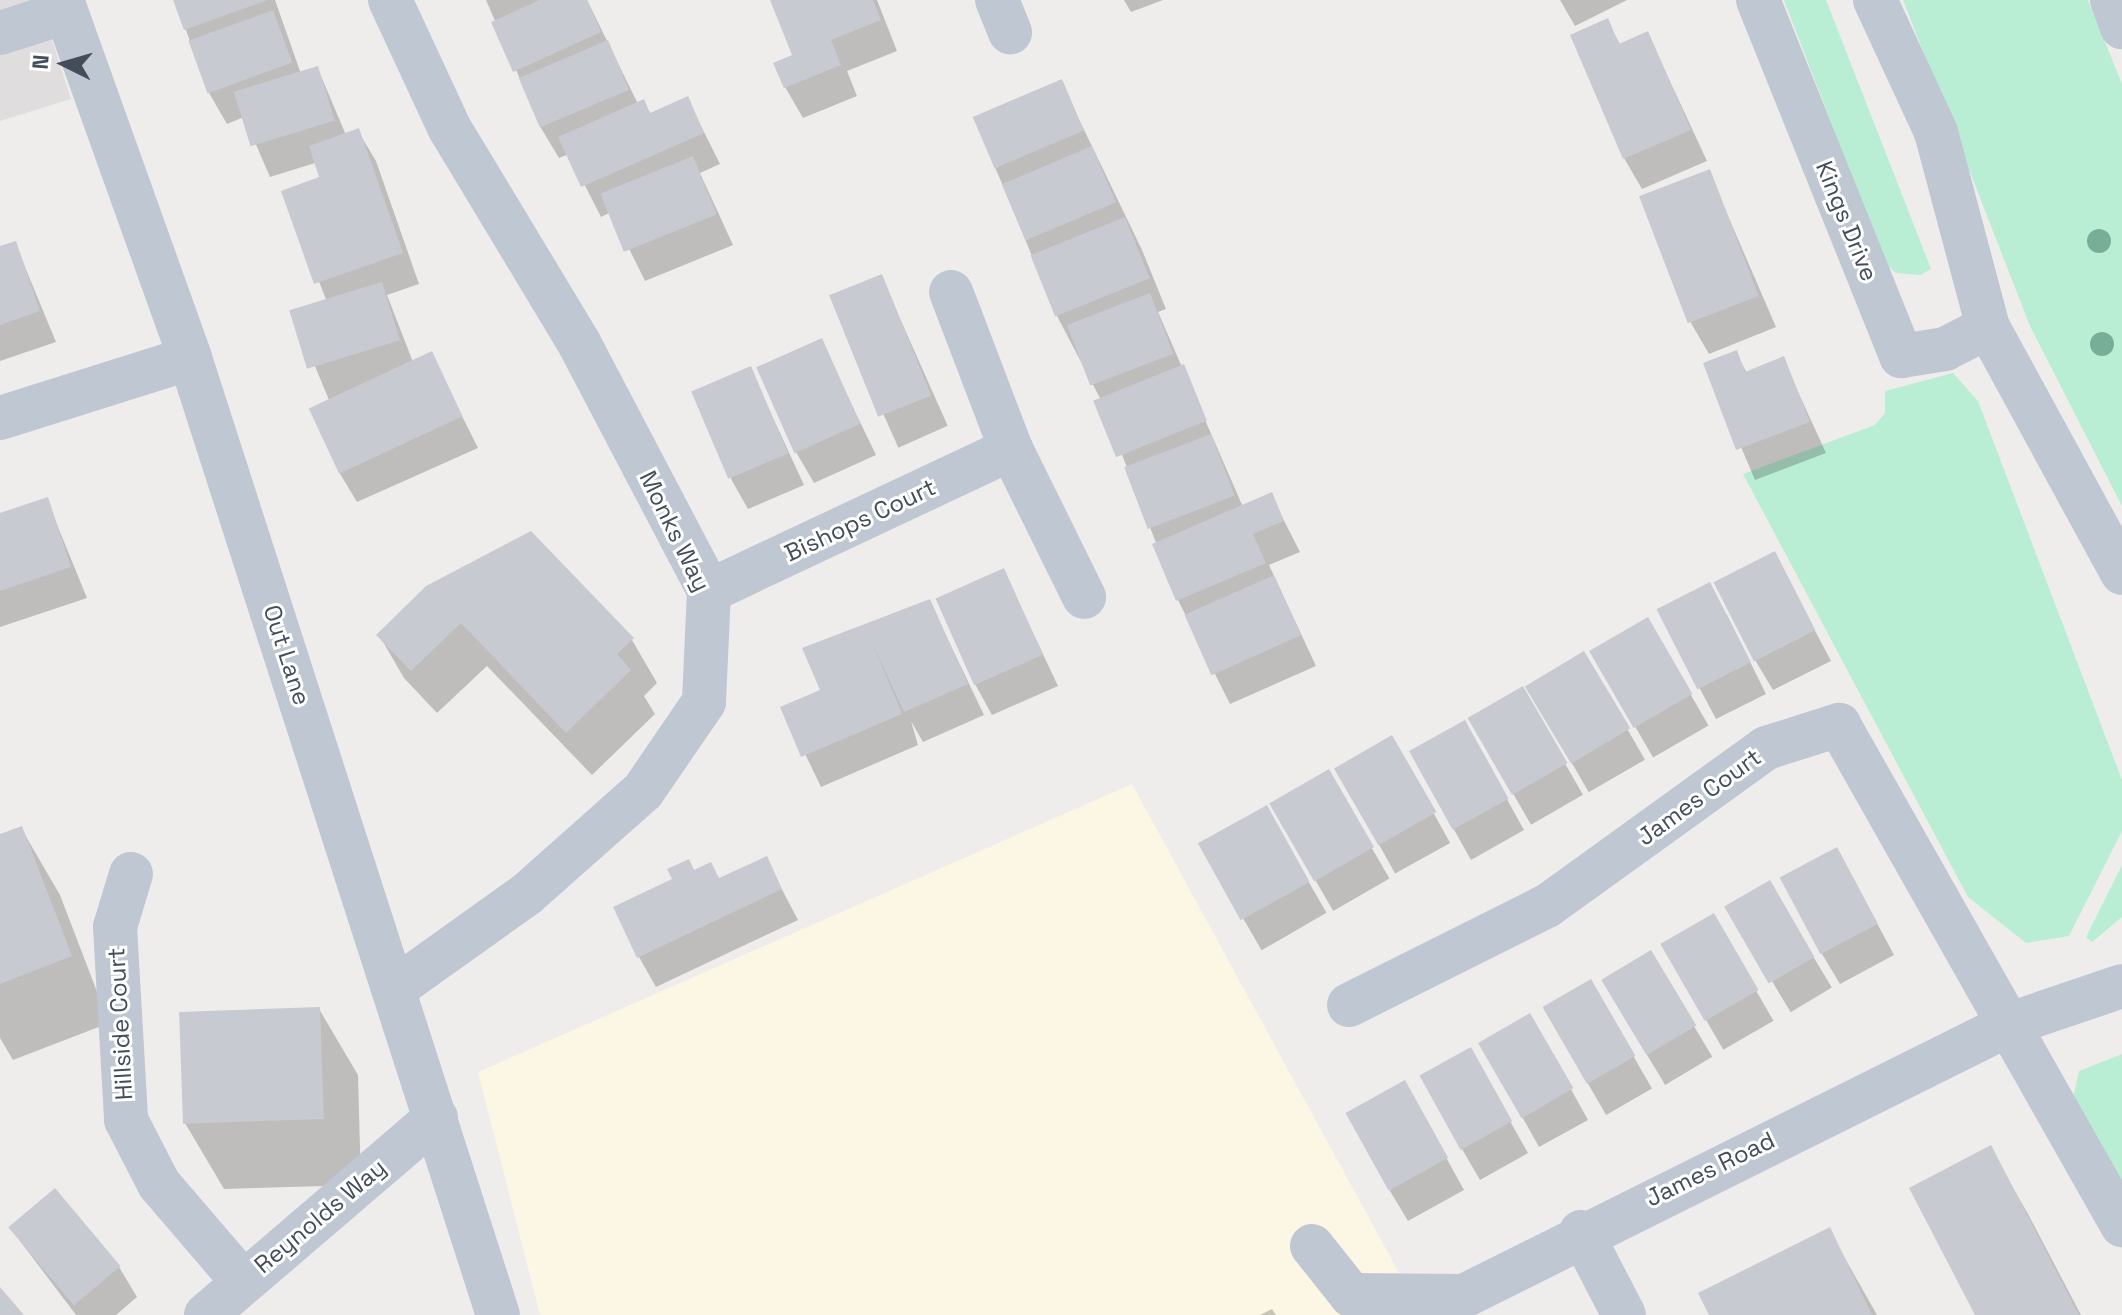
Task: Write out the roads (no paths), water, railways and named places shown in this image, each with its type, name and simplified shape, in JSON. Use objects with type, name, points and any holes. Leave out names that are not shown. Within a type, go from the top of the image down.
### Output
[{"type":"street","name":"Monks Way","points":[[390,0],[450,129],[579,343],[709,591],[704,702],[643,791],[527,894],[395,988]]},
{"type":"street","name":"Kings Drive","points":[[1758,0],[1901,356],[1945,349],[1988,327]]},
{"type":"street","points":[[1875,0],[1936,132],[1988,327],[2122,573]]},
{"type":"street","points":[[2112,0],[2122,27]]},
{"type":"street","points":[[0,33],[64,6]]},
{"type":"street","name":"Out Lane","points":[[64,6],[190,358],[498,1315]]},
{"type":"street","points":[[951,292],[1011,449],[1084,597]]},
{"type":"street","points":[[0,418],[190,358]]},
{"type":"street","name":"Bishops Court","points":[[709,591],[1011,449]]},
{"type":"street","name":"James Court","points":[[1349,1005],[1547,906],[1766,748],[1839,725],[2010,1024]]},
{"type":"street","name":"Hillside Court","points":[[131,874],[115,927],[126,1120],[159,1184],[242,1281]]},
{"type":"street","name":"James Road","points":[[1312,1246],[1351,1295],[1464,1296],[1581,1232],[2010,1024],[2122,986]]},
{"type":"street","points":[[2010,1024],[2122,1225]]},
{"type":"street","name":"Reynolds Way","points":[[206,1315],[242,1281],[436,1118]]},
{"type":"street","points":[[1581,1232],[1624,1315]]}]
